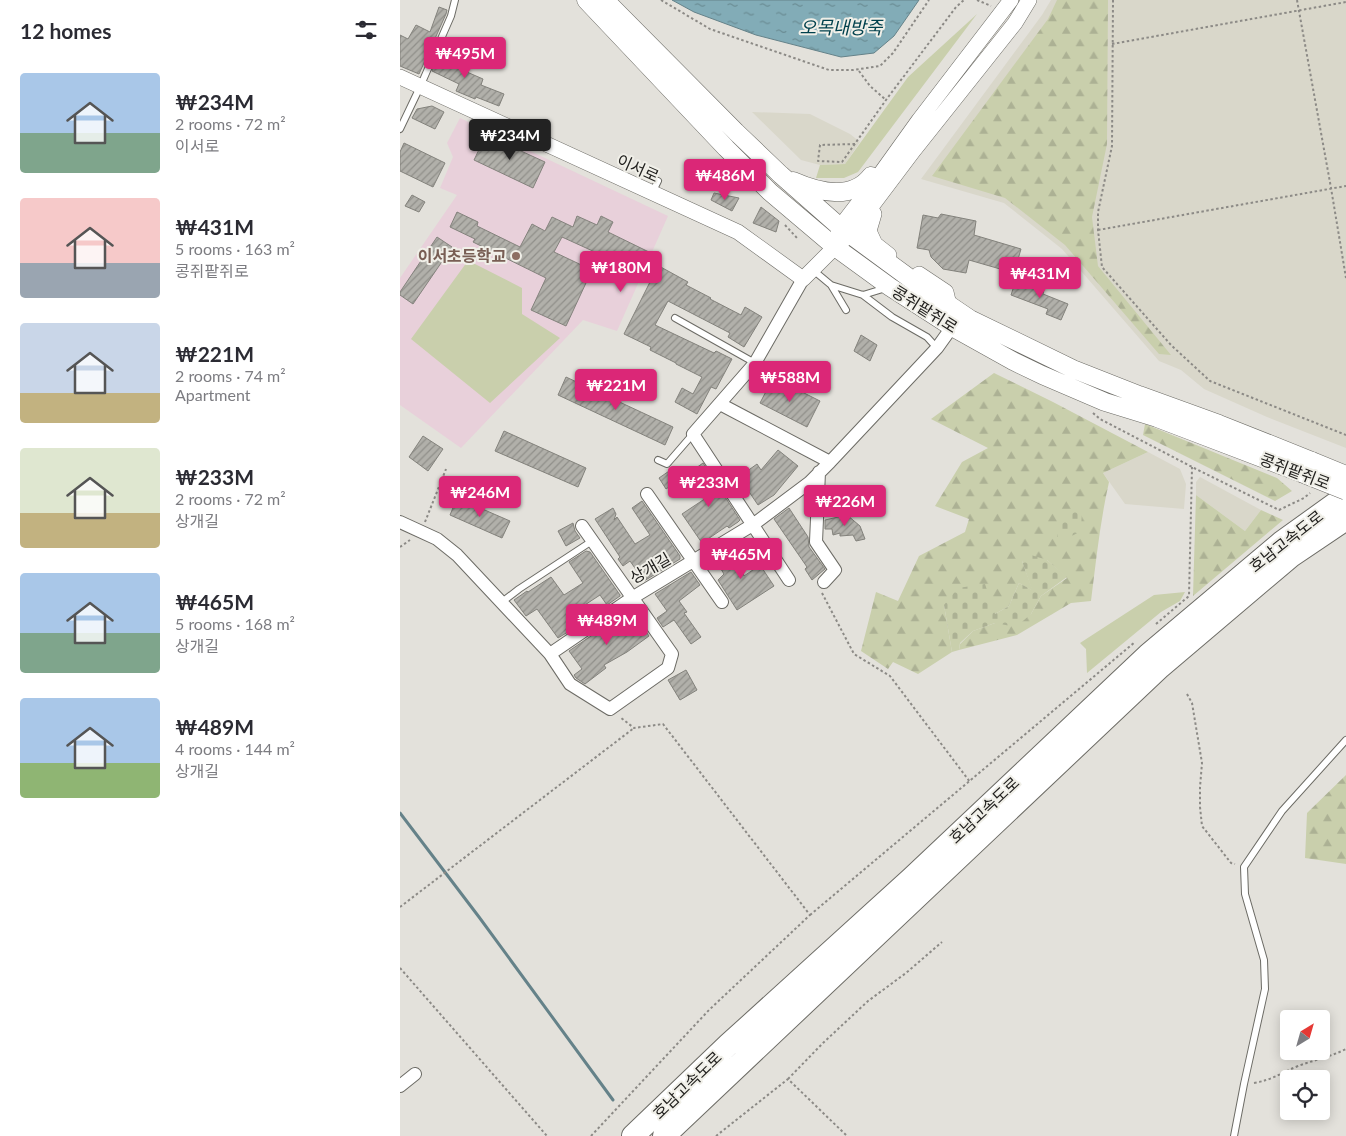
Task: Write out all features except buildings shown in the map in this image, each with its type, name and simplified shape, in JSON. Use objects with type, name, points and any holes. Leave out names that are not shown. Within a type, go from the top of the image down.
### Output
[{"type":"highway","name":"호남고속도로","points":[[633,1136],[728,1045],[912,878],[1148,655],[1282,542],[1346,496]]},
{"type":"highway","name":"호남고속도로","points":[[664,1136],[1160,667],[1291,556],[1346,519]]},
{"type":"main road","name":"콩쥐팥쥐로","points":[[586,0],[770,192],[835,247],[890,287],[952,327],[1013,361],[1105,402],[1306,467],[1346,475]]},
{"type":"main road","name":"콩쥐팥쥐로","points":[[605,0],[781,175],[845,231],[970,320],[1072,369],[1219,424],[1306,467],[1346,491]]},
{"type":"main road","points":[[781,175],[822,192],[848,192],[866,182],[871,176],[876,180]]},
{"type":"street","points":[[789,580],[754,524],[693,434],[754,363],[808,274],[835,247],[876,180],[1011,0]]},
{"type":"street","points":[[845,231],[870,208],[1015,23],[1029,0]]},
{"type":"street","points":[[984,35],[997,45]]},
{"type":"street","name":"이서로","points":[[400,77],[655,187],[738,232],[808,274]]},
{"type":"street","points":[[870,208],[874,214],[869,231],[875,244],[946,292],[949,305]]},
{"type":"street","name":"상개길","points":[[550,654],[632,598],[754,524],[810,482],[937,348],[952,327]]},
{"type":"street","points":[[720,404],[830,462]]},
{"type":"street","points":[[819,472],[816,542],[835,570],[824,582]]},
{"type":"street","points":[[647,494],[722,602]]},
{"type":"street","points":[[400,522],[437,539],[457,555],[550,654],[570,684],[610,709],[668,668],[672,654],[582,526]]},
{"type":"street","points":[[400,1086],[415,1074]]},
{"type":"lane","points":[[400,129],[451,16],[455,0]]},
{"type":"lane","points":[[808,274],[831,285],[863,295],[892,317],[927,337],[937,348]]},
{"type":"lane","points":[[831,285],[846,310]]},
{"type":"lane","points":[[863,295],[890,287]]},
{"type":"lane","points":[[674,318],[754,363]]},
{"type":"lane","points":[[658,460],[667,464],[693,434]]},
{"type":"lane","points":[[502,602],[592,541]]},
{"type":"lane","points":[[1234,1136],[1265,989],[1264,960],[1245,894],[1244,867],[1282,811],[1346,740]]},
{"type":"path","points":[[661,0],[710,30],[829,70],[858,70],[880,66],[893,53],[928,0]]},
{"type":"path","points":[[855,144],[820,145],[818,161],[842,162],[956,7],[964,0]]},
{"type":"path","points":[[1113,0],[1112,146],[1098,212],[1102,267],[1171,345],[1210,381],[1346,435]]},
{"type":"path","points":[[1297,0],[1346,278]]},
{"type":"path","points":[[1112,44],[1346,2]]},
{"type":"path","points":[[858,70],[870,86],[886,100]]},
{"type":"path","points":[[1098,230],[1346,186]]},
{"type":"path","points":[[1088,408],[1100,419],[1279,510],[1304,498],[1311,492]]},
{"type":"path","points":[[1152,628],[1190,596],[1192,467]]},
{"type":"path","points":[[422,532],[446,469]]},
{"type":"path","points":[[824,582],[820,588],[854,654],[890,676],[970,782]]},
{"type":"path","points":[[591,1136],[709,1010],[810,915],[1137,640]]},
{"type":"path","points":[[1186,694],[1192,703],[1202,763],[1200,787],[1202,826],[1232,863],[1244,867]]},
{"type":"path","points":[[610,709],[634,728]]},
{"type":"path","points":[[400,907],[634,728],[663,724],[810,915]]},
{"type":"path","points":[[716,1136],[788,1078],[868,1001],[942,942]]},
{"type":"path","points":[[400,968],[547,1136]]},
{"type":"path","points":[[1244,1084],[1266,1081],[1298,1066],[1334,1055],[1346,1049]]},
{"type":"path","points":[[788,1078],[847,1136]]},
{"type":"shaded area","points":[[1051,0],[1346,0],[1346,448],[1267,417],[1204,389],[1181,370],[1159,361],[1062,249],[1004,203],[921,179],[1042,15]]},
{"type":"shaded area","points":[[752,112],[810,114],[850,134],[860,142],[845,164],[820,165],[801,160]]},
{"type":"shaded area","points":[[460,118],[668,216],[617,331],[583,320],[461,448],[400,405],[400,278],[457,195],[440,188],[453,157],[447,143]]},
{"type":"shaded area","points":[[1148,452],[1180,469],[1186,484],[1184,509],[1125,504],[1103,473]]},
{"type":"shaded area","points":[[1200,477],[1261,510],[1245,531],[1196,495],[1196,482]]},
{"type":"green space","points":[[1057,0],[1108,0],[1107,144],[1092,217],[1098,266],[1171,355],[1159,354],[1065,245],[1005,198],[932,176],[1048,19]]},
{"type":"green space","points":[[977,14],[858,172],[844,178],[816,178],[820,165],[845,164],[908,77]]},
{"type":"green space","points":[[467,262],[475,264],[522,288],[522,314],[560,338],[490,403],[411,339]]},
{"type":"green space","points":[[994,373],[1148,452],[1103,473],[1109,482],[1091,601],[1071,603],[1017,635],[959,650],[960,644],[973,631],[1031,614],[1041,596],[1067,578],[1047,560],[1022,561],[1033,591],[1019,583],[1009,606],[995,614],[944,605],[952,652],[918,674],[893,662],[888,669],[861,651],[876,592],[898,601],[919,556],[965,532],[969,519],[935,506],[962,462],[988,448],[931,419]]},
{"type":"green space","points":[[1145,424],[1277,478],[1292,491],[1275,501],[1143,435]]},
{"type":"green space","points":[[1196,495],[1245,531],[1261,510],[1283,520],[1193,596]]},
{"type":"green space","points":[[1082,508],[1081,531],[1070,537],[1057,537],[1063,512]]},
{"type":"green space","points":[[1031,555],[1047,560],[1067,577],[1041,596],[1031,614],[1016,627],[995,623],[973,631],[960,643],[959,650],[952,652],[944,605],[958,588],[985,584],[995,614],[1009,606],[1019,583],[1032,590],[1022,561]]},
{"type":"green space","points":[[1185,592],[1180,601],[1161,612],[1087,673],[1086,649],[1080,643],[1154,595]]},
{"type":"green space","points":[[1346,775],[1346,864],[1305,858],[1307,813]]},
{"type":"water","name":"오목내방죽","points":[[672,0],[919,0],[894,36],[874,53],[841,57],[756,35],[694,12]]},
{"type":"waterway","points":[[400,813],[613,1100]]},
{"type":"place","name":"이서초등학교","points":[[516,256]]}]
